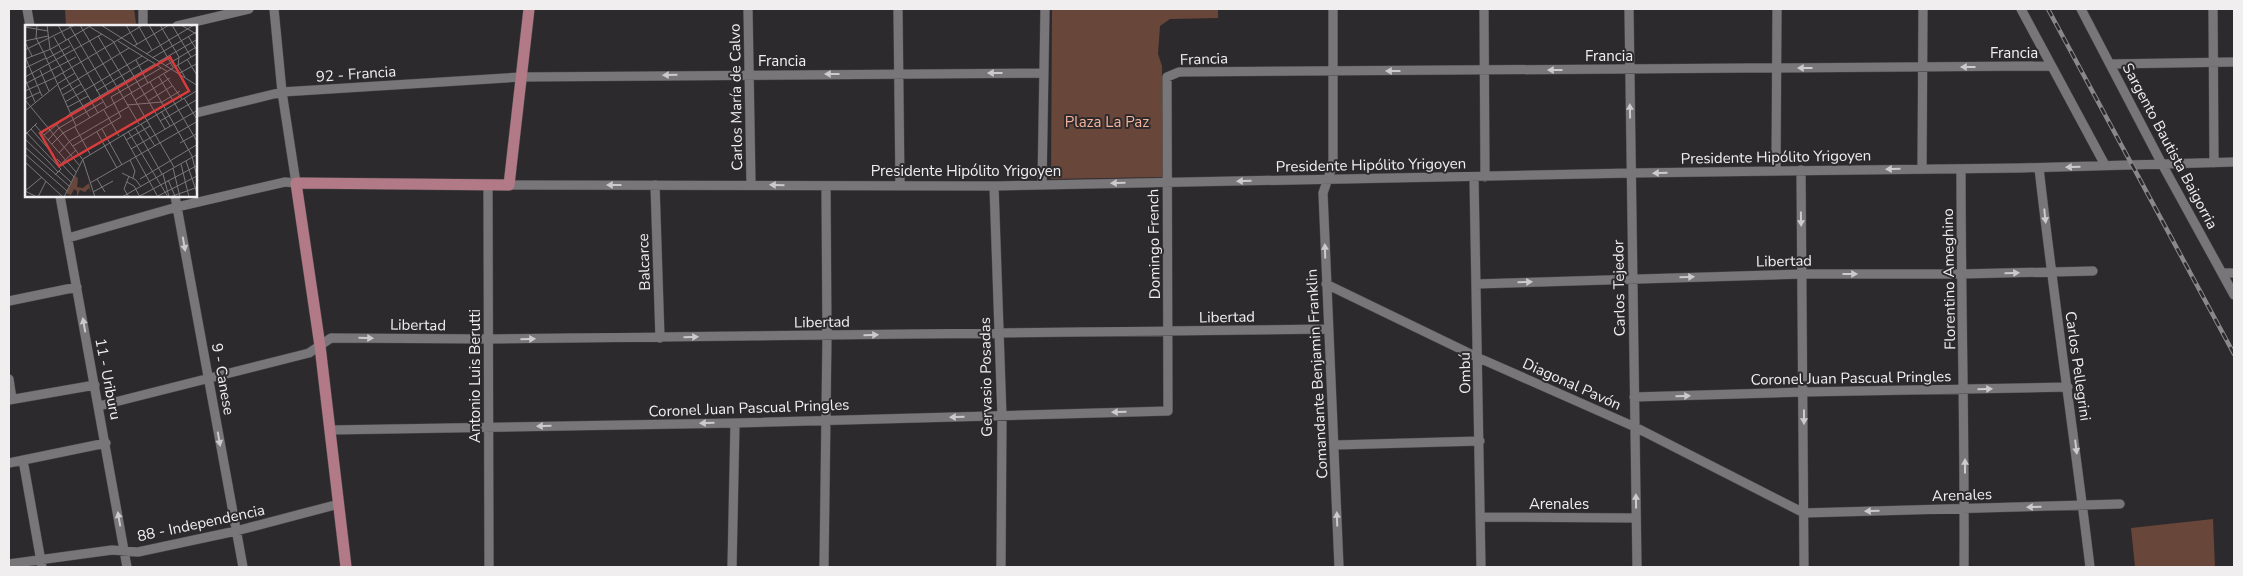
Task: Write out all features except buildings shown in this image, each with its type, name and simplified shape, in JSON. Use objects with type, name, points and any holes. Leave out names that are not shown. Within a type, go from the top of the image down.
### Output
[{"type":"main road","points":[[346,567],[320,346],[296,183],[509,185],[529,9]]},
{"type":"street","points":[[27,9],[30,25]]},
{"type":"street","points":[[142,9],[143,25]]},
{"type":"street","points":[[182,25],[248,9]]},
{"type":"street","points":[[68,238],[177,207],[285,182],[296,183],[282,92],[274,9]]},
{"type":"street","name":"Carlos María de Calvo","points":[[748,9],[751,184]]},
{"type":"street","points":[[898,9],[900,186]]},
{"type":"street","points":[[1042,185],[1045,9]]},
{"type":"street","name":"Comandante Benjamin Franklin","points":[[1333,9],[1333,164],[1323,193],[1339,567]]},
{"type":"street","points":[[1484,9],[1485,177]]},
{"type":"street","name":"Carlos Tejedor","points":[[1628,9],[1637,567]]},
{"type":"street","points":[[1776,171],[1777,9]]},
{"type":"street","points":[[1922,169],[1923,9]]},
{"type":"street","points":[[2021,9],[2105,165]]},
{"type":"street","name":"Sargento Bautista Baigorria","points":[[2081,9],[2162,164],[2234,295]]},
{"type":"street","points":[[2213,9],[2214,163]]},
{"type":"street","points":[[2111,64],[2234,62]]},
{"type":"street","name":"Francia","points":[[1167,77],[1179,72],[2052,66]]},
{"type":"street","name":"Francia","points":[[521,77],[1043,73]]},
{"type":"street","name":"92 - Francia","points":[[198,113],[282,92],[521,77]]},
{"type":"street","name":"Domingo French","points":[[1167,77],[1168,411]]},
{"type":"street","name":"Presidente Hipólito Yrigoyen","points":[[509,185],[994,186],[1801,170],[2039,168],[2234,162]]},
{"type":"street","name":"Carlos Pellegrini","points":[[2039,168],[2050,272],[2068,387],[2090,567]]},
{"type":"street","name":"Florentino Ameghino","points":[[1961,169],[1964,567]]},
{"type":"street","points":[[1801,170],[1804,567]]},
{"type":"street","name":"Ombú","points":[[1474,177],[1482,517],[1481,567]]},
{"type":"street","name":"Antonio Luis Berutti","points":[[488,185],[490,339],[489,567]]},
{"type":"street","name":"Balcarce","points":[[655,185],[660,338]]},
{"type":"street","points":[[824,567],[827,336],[826,186]]},
{"type":"street","name":"Gervasio Posadas","points":[[994,186],[1002,417],[1001,567]]},
{"type":"street","name":"11 - Uriburu","points":[[60,198],[127,567]]},
{"type":"street","name":"9 - Canese","points":[[175,198],[243,567]]},
{"type":"street","name":"Libertad","points":[[1476,284],[1802,274],[1961,274],[2093,271]]},
{"type":"street","points":[[2222,273],[2234,273]]},
{"type":"street","name":"Diagonal Pavón","points":[[1326,284],[1479,358],[1634,427],[1804,513]]},
{"type":"street","points":[[9,301],[77,287]]},
{"type":"street","name":"Libertad","points":[[99,406],[309,353],[331,338],[660,338],[1328,329]]},
{"type":"street","points":[[9,379],[10,399],[95,385]]},
{"type":"street","name":"Coronel Juan Pascual Pringles","points":[[1634,397],[2068,387]]},
{"type":"street","name":"Coronel Juan Pascual Pringles","points":[[330,430],[1002,417],[1168,411]]},
{"type":"street","points":[[732,567],[735,423]]},
{"type":"street","points":[[1335,445],[1480,441]]},
{"type":"street","points":[[9,462],[106,443]]},
{"type":"street","points":[[22,460],[41,563]]},
{"type":"street","name":"88 - Independencia","points":[[9,564],[41,563],[112,550],[138,552],[236,531],[339,504]]},
{"type":"street","name":"Arenales","points":[[1804,513],[2120,504]]},
{"type":"street","name":"Arenales","points":[[1482,517],[1636,518]]},
{"type":"green space","points":[[65,9],[134,9],[136,23],[135,25],[66,25]]},
{"type":"green space","name":"Plaza La Paz","points":[[1052,9],[1218,9],[1218,18],[1170,19],[1160,26],[1158,54],[1162,66],[1163,177],[1051,179]]},
{"type":"green space","points":[[2213,519],[2215,567],[2135,567],[2131,528]]},
{"type":"railway","points":[[2048,9],[2234,354]]}]
